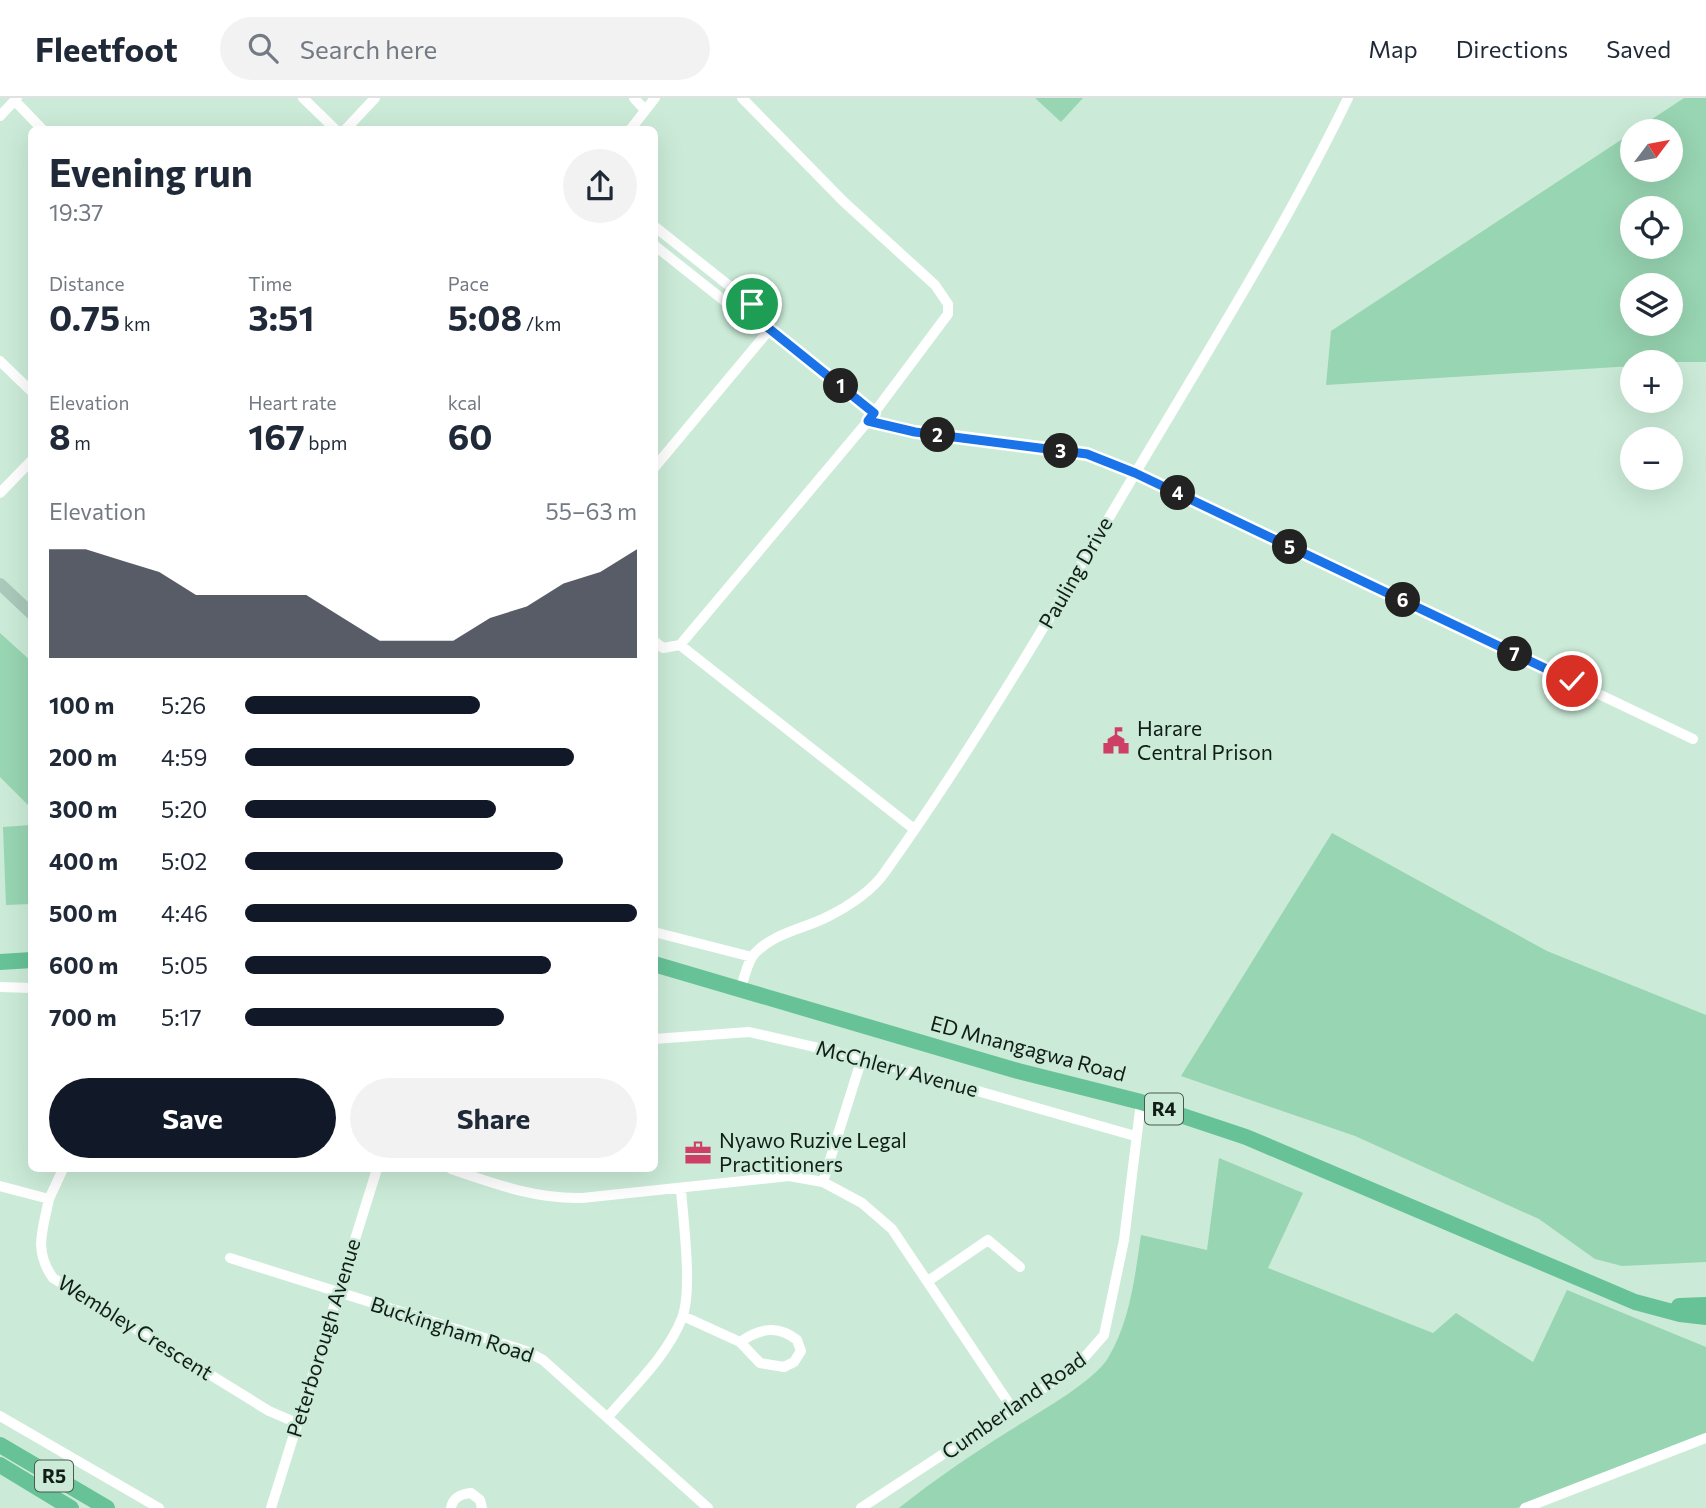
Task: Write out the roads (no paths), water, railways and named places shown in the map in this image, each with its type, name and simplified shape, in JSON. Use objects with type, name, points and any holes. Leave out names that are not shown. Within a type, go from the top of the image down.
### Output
[{"type":"highway","points":[[0,962],[28,960]]},
{"type":"highway","name":"ED Mnangagwa Road","points":[[658,965],[1018,1071],[1141,1102],[1288,1154],[1635,1302],[1706,1317]]},
{"type":"highway","name":"ED Mnangagwa Road","points":[[1656,1307],[1706,1305]]},
{"type":"highway","name":"R5","points":[[0,1445],[107,1508]]},
{"type":"highway","name":"R5","points":[[0,1465],[71,1508]]},
{"type":"main road","points":[[0,584],[28,610]]},
{"type":"street","points":[[303,98],[332,126]]},
{"type":"street","points":[[349,126],[375,98]]},
{"type":"street","points":[[634,98],[645,110]]},
{"type":"street","points":[[633,126],[656,98]]},
{"type":"street","points":[[658,644],[663,648],[680,645],[871,417],[944,324],[948,314],[948,304],[935,285],[844,202],[742,98]]},
{"type":"street","name":"Pauling Drive","points":[[752,957],[768,943],[797,928],[829,917],[859,898],[883,876],[1023,664],[1256,271],[1348,98]]},
{"type":"street","points":[[0,116],[16,99],[40,126]]},
{"type":"street","points":[[658,229],[752,304],[757,319]]},
{"type":"street","points":[[658,247],[746,318],[757,319],[770,329],[871,417],[915,432],[1087,454],[1135,473],[1693,738]]},
{"type":"street","points":[[676,261],[684,250]]},
{"type":"street","points":[[658,463],[770,329]]},
{"type":"street","points":[[0,360],[28,388]]},
{"type":"street","points":[[0,493],[28,464]]},
{"type":"street","points":[[680,645],[914,829]]},
{"type":"street","points":[[658,933],[752,957],[741,988]]},
{"type":"street","points":[[0,987],[28,988]]},
{"type":"street","name":"McChlery Avenue","points":[[658,1039],[749,1032],[862,1058],[1135,1136]]},
{"type":"street","points":[[823,1182],[862,1058]]},
{"type":"street","name":"Cumberland Road","points":[[861,1508],[1076,1367],[1104,1335],[1124,1240],[1141,1102]]},
{"type":"street","name":"Wembley Crescent","points":[[62,1172],[48,1199],[40,1249],[42,1263],[53,1278],[269,1411],[297,1423]]},
{"type":"street","name":"Peterborough Avenue","points":[[271,1508],[376,1172]]},
{"type":"street","points":[[460,1172],[528,1195],[555,1199],[681,1189],[789,1176],[823,1182],[862,1203],[892,1229],[1012,1408]]},
{"type":"street","points":[[0,1186],[48,1199]]},
{"type":"street","points":[[608,1417],[662,1353],[683,1316],[686,1271],[681,1189]]},
{"type":"street","points":[[928,1281],[988,1240],[1020,1267]]},
{"type":"street","name":"Buckingham Road","points":[[230,1258],[526,1351],[543,1360],[708,1508]]},
{"type":"street","points":[[683,1316],[740,1342],[760,1363],[784,1367],[794,1362],[801,1351],[797,1340],[777,1329],[764,1330],[740,1342]]},
{"type":"street","points":[[0,1416],[159,1508]]},
{"type":"street","points":[[1525,1508],[1706,1438]]},
{"type":"street","points":[[451,1508],[452,1501],[461,1494],[471,1493],[480,1500],[482,1508]]},
{"type":"place","name":"Harare Central Prison","points":[[1116,741]]},
{"type":"place","name":"Nyawo Ruzive Legal Practitioners","points":[[698,1153]]}]
